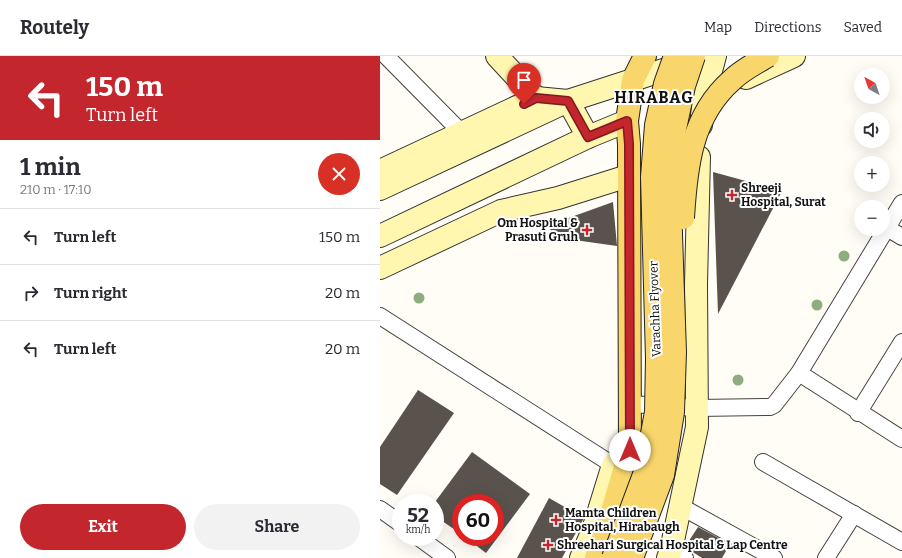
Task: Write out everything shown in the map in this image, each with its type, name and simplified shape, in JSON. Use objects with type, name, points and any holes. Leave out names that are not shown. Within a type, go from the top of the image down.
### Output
[{"type":"main road","points":[[596,558],[610,518],[630,450],[629,144],[627,121],[633,80],[645,56]]},
{"type":"main road","name":"Varachha Flyover","points":[[613,558],[645,472],[656,412],[657,358],[652,177],[656,125],[665,84],[674,56]]},
{"type":"main road","name":"Varachha Flyover","points":[[632,558],[663,475],[674,412],[675,352],[669,175],[684,86],[694,56]]},
{"type":"main road","points":[[675,352],[684,202],[690,152],[696,129],[705,111],[718,93],[732,79],[768,56]]},
{"type":"street","points":[[386,56],[462,133]]},
{"type":"street","points":[[497,56],[536,98]]},
{"type":"street","points":[[380,189],[568,101],[706,56]]},
{"type":"street","points":[[674,555],[680,506],[697,427],[697,179],[704,97],[715,56]]},
{"type":"street","points":[[704,97],[794,56]]},
{"type":"street","points":[[380,171],[536,98],[568,101]]},
{"type":"street","points":[[568,101],[588,137]]},
{"type":"street","points":[[380,236],[588,137],[627,121]]},
{"type":"street","points":[[380,268],[501,211],[558,198],[628,176]]},
{"type":"street","points":[[890,223],[902,204]]},
{"type":"street","points":[[890,230],[902,237]]},
{"type":"street","points":[[630,404],[697,408],[770,407],[777,402],[799,373],[882,236]]},
{"type":"street","points":[[380,316],[613,464]]},
{"type":"street","points":[[858,413],[902,342]]},
{"type":"street","points":[[799,373],[858,413],[902,439]]},
{"type":"street","points":[[581,558],[593,530],[613,464],[630,450]]},
{"type":"street","points":[[763,462],[902,542]]},
{"type":"street","points":[[680,506],[774,558]]},
{"type":"street","points":[[381,510],[392,518]]},
{"type":"street","points":[[826,558],[854,514]]},
{"type":"street","points":[[430,546],[447,558]]},
{"type":"building","points":[[713,172],[782,191],[718,314]]},
{"type":"building","points":[[613,202],[617,246],[553,237],[549,225]]},
{"type":"building","points":[[418,390],[454,413],[398,494],[380,484],[380,447]]},
{"type":"building","points":[[472,452],[530,494],[504,529],[504,494],[452,494],[452,528],[444,522],[444,494],[441,494]]},
{"type":"building","points":[[549,498],[584,518],[562,558],[517,558]]},
{"type":"building","points":[[698,527],[730,544],[722,558],[702,558],[685,547]]},
{"type":"building","points":[[477,546],[491,546],[486,553]]},
{"type":"place","name":"Shreeji Hospital, Surat","points":[[732,195]]},
{"type":"place","name":"Om Hospital & Prasuti Gruh","points":[[587,230]]},
{"type":"place","name":"Mamta Children Hospital, Hirabaugh","points":[[556,520]]},
{"type":"place","name":"Shreehari Surgical Hospital & Lap Centre","points":[[548,545]]},
{"type":"district","name":"HIRABAG","points":[[654,97]]},
{"type":"route","points":[[524,104],[536,98],[568,101],[588,137],[627,121],[629,144],[630,450]]}]
